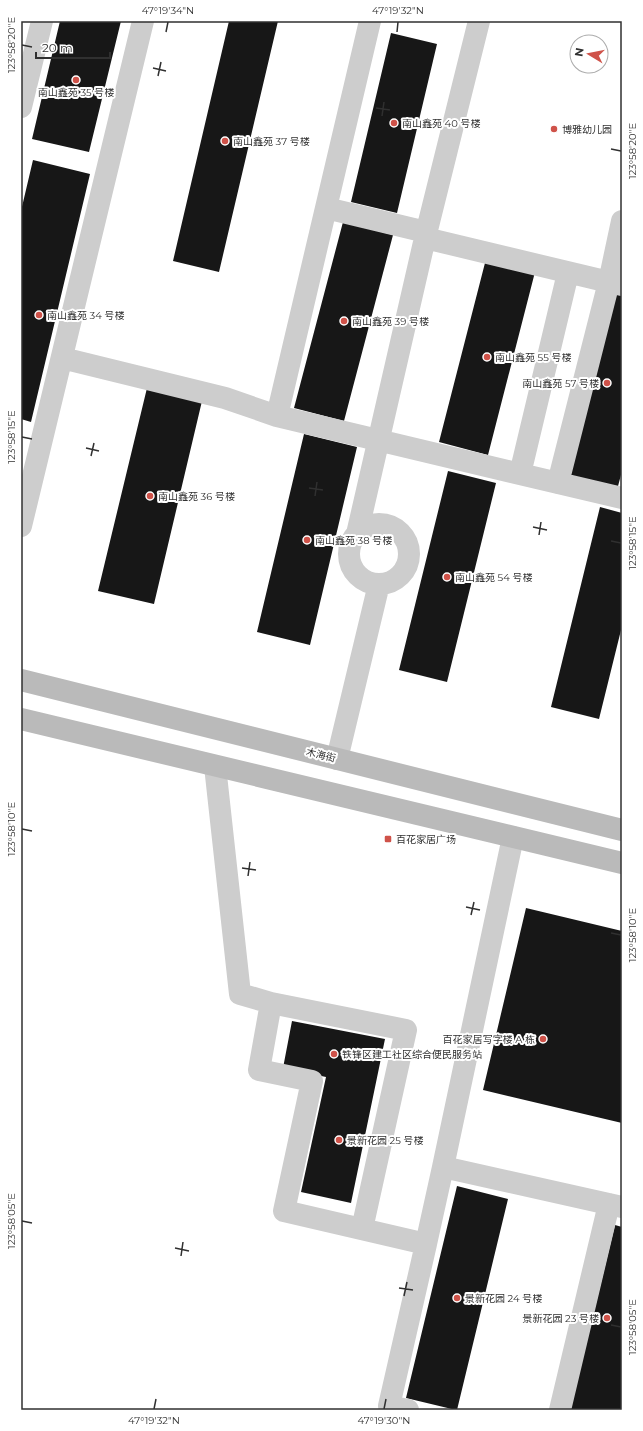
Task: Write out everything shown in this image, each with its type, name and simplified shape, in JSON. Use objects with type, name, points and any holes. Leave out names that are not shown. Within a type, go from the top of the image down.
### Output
[{"type":"main road","name":"木海街","points":[[21,680],[622,830]]},
{"type":"main road","points":[[21,719],[622,863]]},
{"type":"street","points":[[21,107],[42,21]]},
{"type":"street","points":[[21,526],[143,21]]},
{"type":"street","points":[[277,416],[370,21]]},
{"type":"street","points":[[357,534],[474,22]]},
{"type":"street","points":[[326,208],[568,273],[615,284]]},
{"type":"street","points":[[558,483],[615,284],[622,221]]},
{"type":"street","points":[[520,474],[568,273]]},
{"type":"street","points":[[62,358],[225,398],[277,416],[622,498]]},
{"type":"street","points":[[374,525],[383,525],[400,533],[408,550],[408,560],[398,577],[389,582],[379,584],[370,583],[360,578],[352,566],[349,551],[351,542],[357,534],[365,528],[374,525]]},
{"type":"street","points":[[337,759],[379,584]]},
{"type":"street","points":[[215,766],[240,994],[271,1003],[406,1030],[362,1228]]},
{"type":"street","points":[[408,1410],[389,1406],[443,1167],[513,837]]},
{"type":"street","points":[[271,1003],[259,1070],[312,1081],[284,1211],[426,1244]]},
{"type":"street","points":[[443,1167],[616,1205],[560,1410]]},
{"type":"building","name":"南山鑫苑 35 号楼","points":[[60,21],[121,21],[89,152],[32,139]]},
{"type":"building","name":"南山鑫苑 37 号楼","points":[[229,21],[278,21],[219,272],[173,261]]},
{"type":"building","name":"南山鑫苑 40 号楼","points":[[391,33],[437,44],[397,213],[351,202]]},
{"type":"building","name":"南山鑫苑 34 号楼","points":[[33,160],[90,174],[31,422],[21,419],[21,211]]},
{"type":"building","name":"南山鑫苑 39 号楼","points":[[343,222],[393,235],[344,421],[294,408]]},
{"type":"building","name":"南山鑫苑 55 号楼","points":[[486,259],[535,272],[488,455],[439,442]]},
{"type":"building","name":"南山鑫苑 57 号楼","points":[[616,294],[622,295],[622,471],[617,490],[569,477]]},
{"type":"building","name":"南山鑫苑 36 号楼","points":[[147,388],[202,401],[154,604],[98,591]]},
{"type":"building","name":"南山鑫苑 38 号楼","points":[[304,434],[357,447],[310,645],[257,632]]},
{"type":"building","name":"南山鑫苑 54 号楼","points":[[448,471],[496,483],[447,682],[399,670]]},
{"type":"building","points":[[600,507],[622,513],[622,626],[599,719],[551,707]]},
{"type":"building","points":[[526,908],[622,931],[622,1123],[483,1090]]},
{"type":"building","points":[[292,1021],[385,1039],[351,1203],[301,1192],[326,1077],[283,1068]]},
{"type":"building","name":"景新花园 24 号楼","points":[[457,1186],[508,1199],[456,1410],[406,1398]]},
{"type":"building","name":"景新花园 23 号楼","points":[[615,1225],[622,1227],[622,1410],[570,1410]]},
{"type":"place","name":"南山鑫苑 35 号楼","points":[[76,80]]},
{"type":"place","name":"南山鑫苑 40 号楼","points":[[394,123]]},
{"type":"place","name":"博雅幼儿园","points":[[554,129]]},
{"type":"place","name":"南山鑫苑 37 号楼","points":[[225,141]]},
{"type":"place","name":"南山鑫苑 34 号楼","points":[[39,315]]},
{"type":"place","name":"南山鑫苑 39 号楼","points":[[344,321]]},
{"type":"place","name":"南山鑫苑 55 号楼","points":[[487,357]]},
{"type":"place","name":"南山鑫苑 57 号楼","points":[[607,383]]},
{"type":"place","name":"南山鑫苑 36 号楼","points":[[150,496]]},
{"type":"place","name":"南山鑫苑 38 号楼","points":[[307,540]]},
{"type":"place","name":"南山鑫苑 54 号楼","points":[[447,577]]},
{"type":"place","name":"百花家居广场","points":[[388,839]]},
{"type":"place","name":"百花家居写字楼 A 栋","points":[[543,1039]]},
{"type":"place","name":"铁锋区建工社区综合便民服务站","points":[[334,1054]]},
{"type":"place","name":"景新花园 25 号楼","points":[[339,1140]]},
{"type":"place","name":"景新花园 24 号楼","points":[[457,1298]]},
{"type":"place","name":"景新花园 23 号楼","points":[[607,1318]]}]
